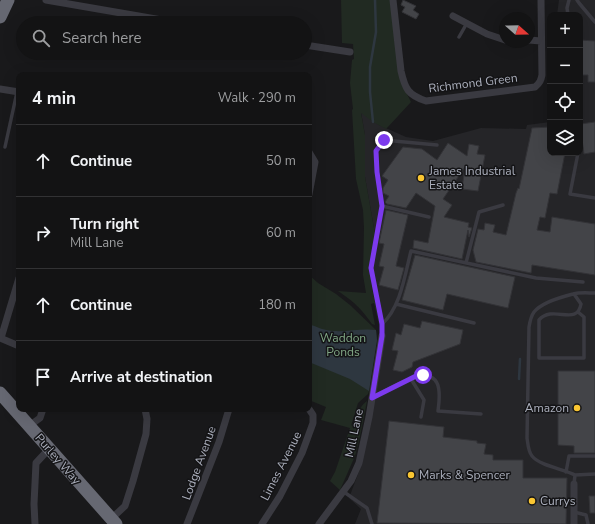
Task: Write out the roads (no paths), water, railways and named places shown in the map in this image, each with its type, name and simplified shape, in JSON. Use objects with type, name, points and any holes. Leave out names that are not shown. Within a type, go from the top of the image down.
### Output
[{"type":"highway","points":[[0,17],[8,0]]},
{"type":"highway","name":"Purley Way","points":[[0,392],[16,411]]},
{"type":"highway","name":"Purley Way","points":[[17,412],[114,521]]},
{"type":"street","points":[[46,0],[139,16]]},
{"type":"street","name":"Richmond Green","points":[[393,0],[401,71],[407,89],[413,96],[426,101],[535,86],[540,83],[542,75],[541,41]]},
{"type":"street","points":[[535,40],[541,41],[541,0]]},
{"type":"street","points":[[453,16],[499,38]]},
{"type":"street","points":[[312,46],[350,52]]},
{"type":"street","points":[[0,89],[16,92]]},
{"type":"street","points":[[312,157],[315,162],[312,178]]},
{"type":"street","points":[[16,287],[0,338],[16,345]]},
{"type":"street","name":"Mill Lane","points":[[319,524],[344,492],[359,464],[382,336]]},
{"type":"street","points":[[29,426],[40,418],[42,412]]},
{"type":"street","points":[[114,521],[125,506],[133,481],[146,434],[147,419],[146,412]]},
{"type":"street","name":"Lodge Avenue","points":[[187,524],[220,442],[228,412]]},
{"type":"street","name":"Limes Avenue","points":[[262,524],[280,496],[302,453],[313,423],[311,412]]},
{"type":"street","points":[[35,524],[34,504],[36,463],[49,449]]},
{"type":"street","points":[[574,484],[574,524]]},
{"type":"lane","points":[[568,12],[569,0]]},
{"type":"lane","points":[[577,0],[595,22]]},
{"type":"lane","points":[[459,37],[466,23]]},
{"type":"lane","points":[[5,147],[16,100]]},
{"type":"lane","points":[[382,336],[382,324],[371,268],[382,206],[377,172],[376,151],[384,140],[437,145]]},
{"type":"lane","points":[[577,156],[570,194],[595,198]]},
{"type":"lane","points":[[466,263],[479,212],[503,205]]},
{"type":"lane","points":[[382,206],[429,217]]},
{"type":"lane","points":[[382,324],[389,318],[396,304],[411,250],[536,278],[583,282]]},
{"type":"lane","points":[[595,293],[574,294],[545,304],[534,313],[530,319],[528,340],[527,438],[529,450],[536,459],[575,475],[595,474]]},
{"type":"lane","points":[[574,294],[581,304],[580,310],[573,316],[556,314],[543,316],[539,320],[539,358],[584,358],[584,317],[578,312]]},
{"type":"lane","points":[[396,304],[474,323]]},
{"type":"lane","points":[[372,398],[410,379],[423,375],[436,381],[439,391],[438,411],[481,414]]},
{"type":"lane","points":[[410,379],[424,400],[421,417]]},
{"type":"lane","points":[[566,472],[569,456],[595,456]]},
{"type":"lane","points":[[574,484],[575,475]]},
{"type":"lane","points":[[344,492],[367,508],[372,524]]},
{"type":"lane","points":[[574,512],[586,515],[588,524]]},
{"type":"waterway","points":[[373,122],[370,92],[370,67],[376,32],[375,0]]},
{"type":"waterway","points":[[519,379],[520,359]]},
{"type":"place","name":"James Industrial Estate","points":[[421,178]]},
{"type":"place","name":"Amazon","points":[[577,408]]},
{"type":"place","name":"Marks & Spencer","points":[[411,475]]},
{"type":"place","name":"Currys","points":[[532,501]]},
{"type":"park label","name":"Waddon Ponds","points":[[343,345]]}]
